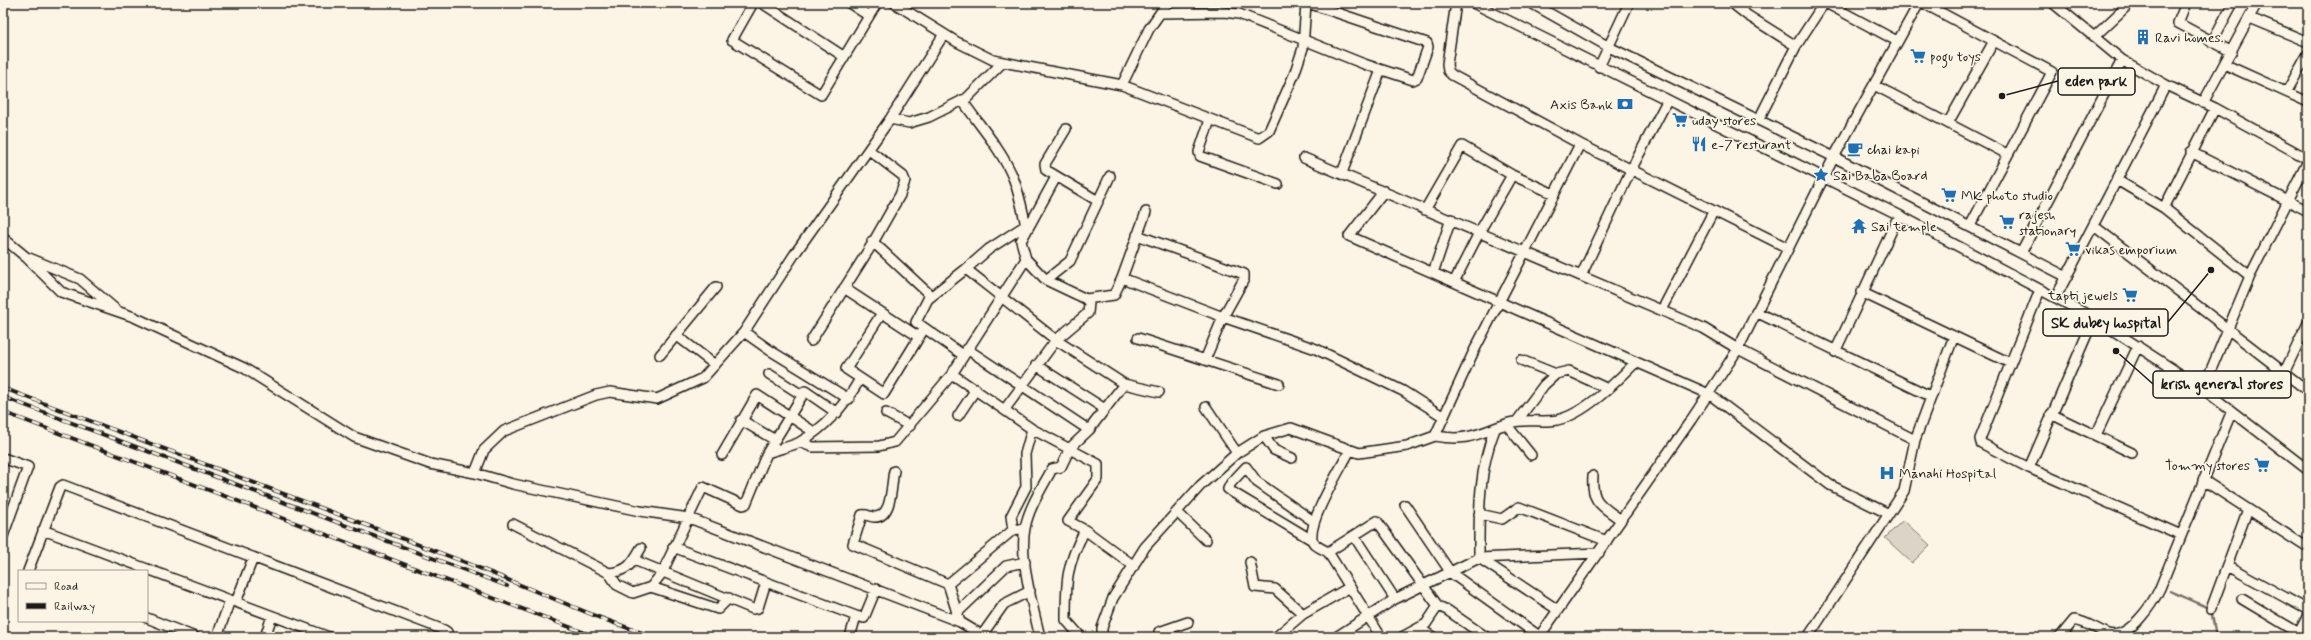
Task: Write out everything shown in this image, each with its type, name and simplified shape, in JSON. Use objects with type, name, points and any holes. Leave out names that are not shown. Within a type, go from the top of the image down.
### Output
[{"type":"street","points":[[753,3],[732,40],[821,95],[877,3]]},
{"type":"street","points":[[762,3],[844,56]]},
{"type":"street","points":[[849,3],[869,16]]},
{"type":"street","points":[[894,3],[944,34],[987,58],[1002,63],[1122,85],[1255,137],[1267,135],[1294,75],[1304,40],[1307,3],[1428,45],[1415,80],[1381,70],[1304,40],[1239,14],[1224,12],[1160,13]]},
{"type":"street","points":[[1122,85],[1149,29],[1167,3]]},
{"type":"street","points":[[1456,3],[1447,64],[1448,71],[1458,79],[1580,144],[1713,212],[1788,248]]},
{"type":"street","points":[[1472,3],[1824,178],[2094,318],[2203,389],[2308,470]]},
{"type":"street","points":[[1531,3],[1609,48],[1834,157],[2067,277]]},
{"type":"street","points":[[1599,67],[1629,3]]},
{"type":"street","points":[[1732,3],[1746,15],[1796,46]]},
{"type":"street","points":[[1759,120],[1796,46],[1825,3],[1897,41]]},
{"type":"street","points":[[1405,505],[1451,573],[1539,637],[1709,394],[1738,349],[1834,157],[1919,3]]},
{"type":"street","points":[[1923,3],[2052,72],[1970,226]]},
{"type":"street","points":[[2053,3],[2122,60],[2166,85],[2215,108],[2308,160],[2250,276],[2203,389]]},
{"type":"street","points":[[2094,37],[2130,3]]},
{"type":"street","points":[[2186,3],[2178,23],[2232,52]]},
{"type":"street","points":[[2212,42],[2233,3]]},
{"type":"street","points":[[2203,102],[2232,52],[2257,3]]},
{"type":"street","points":[[2250,18],[2308,42]]},
{"type":"street","points":[[475,473],[484,450],[504,430],[596,395],[610,392],[657,399],[703,378],[744,332],[794,254],[890,119],[944,34]]},
{"type":"street","points":[[1948,123],[1994,41]]},
{"type":"street","points":[[2287,91],[2308,54]]},
{"type":"street","points":[[2021,253],[2122,60]]},
{"type":"street","points":[[890,119],[909,123],[929,117],[962,100],[1002,63]]},
{"type":"street","points":[[2224,64],[2287,91],[2308,102]]},
{"type":"street","points":[[1342,173],[1381,70]]},
{"type":"street","points":[[1874,85],[2007,154]]},
{"type":"street","points":[[2056,297],[2166,85]]},
{"type":"street","points":[[962,100],[992,142],[1013,178],[1020,196],[1026,228]]},
{"type":"street","points":[[1581,276],[1631,170],[1667,101]]},
{"type":"street","points":[[2164,208],[2191,152],[2215,108]]},
{"type":"street","points":[[1210,120],[1199,152],[1200,156],[1278,184]]},
{"type":"street","points":[[1066,129],[1044,167],[1056,177],[1098,201]]},
{"type":"street","points":[[1435,436],[1473,353],[1580,144]]},
{"type":"street","points":[[1425,210],[1462,146],[1512,175],[1554,194]]},
{"type":"street","points":[[811,341],[900,195],[906,181],[903,176],[869,150]]},
{"type":"street","points":[[2191,152],[2308,211]]},
{"type":"street","points":[[1304,158],[1384,191],[1425,210],[1480,231],[1703,328],[1738,349],[1915,440]]},
{"type":"street","points":[[1454,282],[1480,231],[1512,175]]},
{"type":"street","points":[[1046,280],[1070,261],[1110,176]]},
{"type":"street","points":[[1004,409],[1056,340],[1088,313],[1089,303],[1086,300],[1046,280],[1026,259],[1021,241],[1026,228],[1056,177]]},
{"type":"street","points":[[2117,180],[2164,208],[2250,276]]},
{"type":"street","points":[[1384,191],[1349,236],[1709,394],[1830,485],[1890,514]]},
{"type":"street","points":[[1086,300],[1114,295],[1122,278],[1146,212]]},
{"type":"street","points":[[1662,310],[1713,212]]},
{"type":"street","points":[[1835,352],[1861,292],[1899,216]]},
{"type":"street","points":[[1433,273],[1451,219]]},
{"type":"street","points":[[2094,226],[2308,391]]},
{"type":"street","points":[[928,299],[966,269],[989,248],[1026,228]]},
{"type":"street","points":[[1137,235],[1244,274],[1244,279],[1224,317],[1205,360]]},
{"type":"street","points":[[3,238],[26,257],[61,292],[116,310],[185,340],[244,368],[354,437],[430,464],[475,473],[513,484],[640,511],[689,518],[876,589],[958,618],[983,636],[1004,604],[1030,592]]},
{"type":"street","points":[[872,241],[929,294],[916,322],[922,333]]},
{"type":"street","points":[[26,257],[80,279],[116,310]]},
{"type":"street","points":[[800,442],[812,447],[879,446],[895,442],[910,426],[952,374],[1026,259]]},
{"type":"street","points":[[966,269],[1056,340],[1124,384],[1159,392]]},
{"type":"street","points":[[1122,278],[1224,317],[1316,349],[1403,391],[1444,417]]},
{"type":"street","points":[[660,355],[716,287]]},
{"type":"street","points":[[844,288],[882,313],[965,352],[1089,430]]},
{"type":"street","points":[[2040,290],[1980,439],[1981,443],[2029,468],[2180,535]]},
{"type":"street","points":[[1861,292],[2010,363]]},
{"type":"street","points":[[1756,312],[1835,352],[1930,396]]},
{"type":"street","points":[[882,313],[846,369],[884,394],[922,333]]},
{"type":"street","points":[[2029,468],[2051,414],[2094,318]]},
{"type":"street","points":[[2284,373],[2308,323]]},
{"type":"street","points":[[744,332],[771,352],[849,399]]},
{"type":"street","points":[[676,335],[715,365]]},
{"type":"street","points":[[1808,637],[1904,491],[1915,440],[1930,396],[1954,336]]},
{"type":"street","points":[[1138,338],[1279,384]]},
{"type":"street","points":[[2096,435],[2138,346]]},
{"type":"street","points":[[1521,360],[1556,374],[1568,372],[1608,389]]},
{"type":"street","points":[[1102,637],[1102,628],[1113,598],[1145,547],[1178,513],[1201,485],[1237,453],[1264,436],[1291,428],[1359,453],[1407,446],[1435,436],[1455,440],[1484,434],[1506,424],[1517,421],[1556,420],[1568,416],[1608,389],[1636,362]]},
{"type":"street","points":[[1036,365],[1105,409]]},
{"type":"street","points":[[769,374],[802,395]]},
{"type":"street","points":[[952,374],[976,389],[1032,429],[1098,464],[1098,479],[1068,522],[1085,530],[1134,566]]},
{"type":"street","points":[[1517,421],[1544,385],[1556,374]]},
{"type":"street","points":[[767,452],[800,442],[837,414],[849,399],[860,379]]},
{"type":"street","points":[[1040,637],[1025,562],[1025,528],[1033,506],[1052,469],[1061,467],[1070,448],[1089,430],[1124,384]]},
{"type":"street","points":[[958,416],[976,389]]},
{"type":"street","points":[[513,524],[609,573],[617,585],[633,593],[651,587],[662,573],[673,547],[704,487],[743,505],[746,504],[767,452],[805,391],[837,414]]},
{"type":"street","points":[[722,455],[741,420],[757,395],[814,432]]},
{"type":"street","points":[[1206,407],[1257,482],[1313,521]]},
{"type":"street","points":[[2060,637],[2074,620],[2083,622],[2110,634],[2118,634],[2139,619],[2154,601],[2231,412]]},
{"type":"street","points":[[886,413],[910,426]]},
{"type":"street","points":[[2051,414],[2132,453]]},
{"type":"street","points":[[741,420],[775,440]]},
{"type":"street","points":[[1506,424],[1531,455]]},
{"type":"street","points":[[1013,530],[1012,516],[1026,487],[1025,454],[1032,429]]},
{"type":"street","points":[[1479,558],[1479,514],[1483,466],[1495,429]]},
{"type":"street","points":[[1264,436],[1274,450],[1292,458]]},
{"type":"street","points":[[1312,540],[1313,521],[1350,450]]},
{"type":"street","points":[[3,458],[28,467],[3,536]]},
{"type":"street","points":[[1246,467],[1231,483],[1228,489],[1312,540],[1316,545],[1328,552],[1380,637]]},
{"type":"street","points":[[894,471],[889,504],[880,516],[875,517],[862,515],[852,544],[948,584]]},
{"type":"street","points":[[1593,476],[1592,487],[1596,501],[1621,520]]},
{"type":"street","points":[[2203,480],[2308,548]]},
{"type":"street","points":[[28,570],[60,487],[63,485],[444,630],[447,632],[448,637]]},
{"type":"street","points":[[1479,514],[1502,519],[1519,507],[1607,541]]},
{"type":"street","points":[[2211,609],[2248,508]]},
{"type":"street","points":[[1178,513],[1206,540]]},
{"type":"street","points":[[1328,552],[1377,521],[1422,586],[1438,606],[1447,610],[1486,637]]},
{"type":"street","points":[[948,584],[1013,530],[1025,528]]},
{"type":"street","points":[[43,530],[329,637]]},
{"type":"street","points":[[1081,637],[1066,620],[1066,581],[1072,554],[1085,530]]},
{"type":"street","points":[[1354,536],[1395,599]]},
{"type":"street","points":[[673,547],[864,618],[876,589]]},
{"type":"street","points":[[609,573],[622,571],[634,560],[641,548]]},
{"type":"street","points":[[1336,637],[1395,599],[1479,558],[1599,553]]},
{"type":"street","points":[[217,637],[253,558]]},
{"type":"street","points":[[1479,558],[1558,610]]},
{"type":"street","points":[[634,560],[662,573],[755,609],[758,608],[766,582]]},
{"type":"street","points":[[958,618],[1006,566],[1025,562]]},
{"type":"street","points":[[1250,562],[1255,587],[1275,589],[1303,614]]},
{"type":"street","points":[[2228,566],[2308,610]]},
{"type":"street","points":[[948,584],[958,618]]},
{"type":"street","points":[[651,587],[718,609],[729,598]]},
{"type":"street","points":[[1276,637],[1303,614],[1350,587]]},
{"type":"street","points":[[2242,599],[2298,635],[2308,615]]},
{"type":"street","points":[[1402,637],[1426,624],[1438,606]]},
{"type":"street","points":[[265,637],[272,616]]},
{"type":"street","points":[[850,637],[856,616]]},
{"type":"street","points":[[148,618],[195,637]]},
{"type":"street","points":[[1159,637],[1160,632],[1188,622]]},
{"type":"street","points":[[1420,628],[1433,637]]},
{"type":"shaded area","points":[[1903,520],[1930,545],[1912,563],[1885,538]]},
{"type":"waterway","points":[[2170,591],[2211,609],[2216,637]]},
{"type":"railway","points":[[3,388],[467,563],[598,617],[653,637]]},
{"type":"railway","points":[[3,397],[507,586]]},
{"type":"railway","points":[[3,412],[596,637]]},
{"type":"place","name":"Ravi homes.","points":[[2143,37]]},
{"type":"place","name":"pogu toys","points":[[1918,56]]},
{"type":"place","name":"eden park","points":[[2002,96]]},
{"type":"place","name":"Axis Bank","points":[[1625,104]]},
{"type":"place","name":"uday stores","points":[[1680,120]]},
{"type":"place","name":"e-7 resturant","points":[[1699,144]]},
{"type":"place","name":"chai kapi","points":[[1855,149]]},
{"type":"place","name":"Sai Baba Board","points":[[1821,175]]},
{"type":"place","name":"MK photo studio","points":[[1949,195]]},
{"type":"place","name":"rajesh stationary","points":[[2007,222]]},
{"type":"place","name":"Sai temple","points":[[1859,226]]},
{"type":"place","name":"vikas emporium","points":[[2073,249]]},
{"type":"place","name":"SK dubey hospital","points":[[2211,270]]},
{"type":"place","name":"tapti jewels","points":[[2130,295]]},
{"type":"place","name":"krish general stores","points":[[2116,351]]},
{"type":"place","name":"Tommy stores","points":[[2262,465]]},
{"type":"place","name":"Manahi Hospital","points":[[1887,473]]}]
